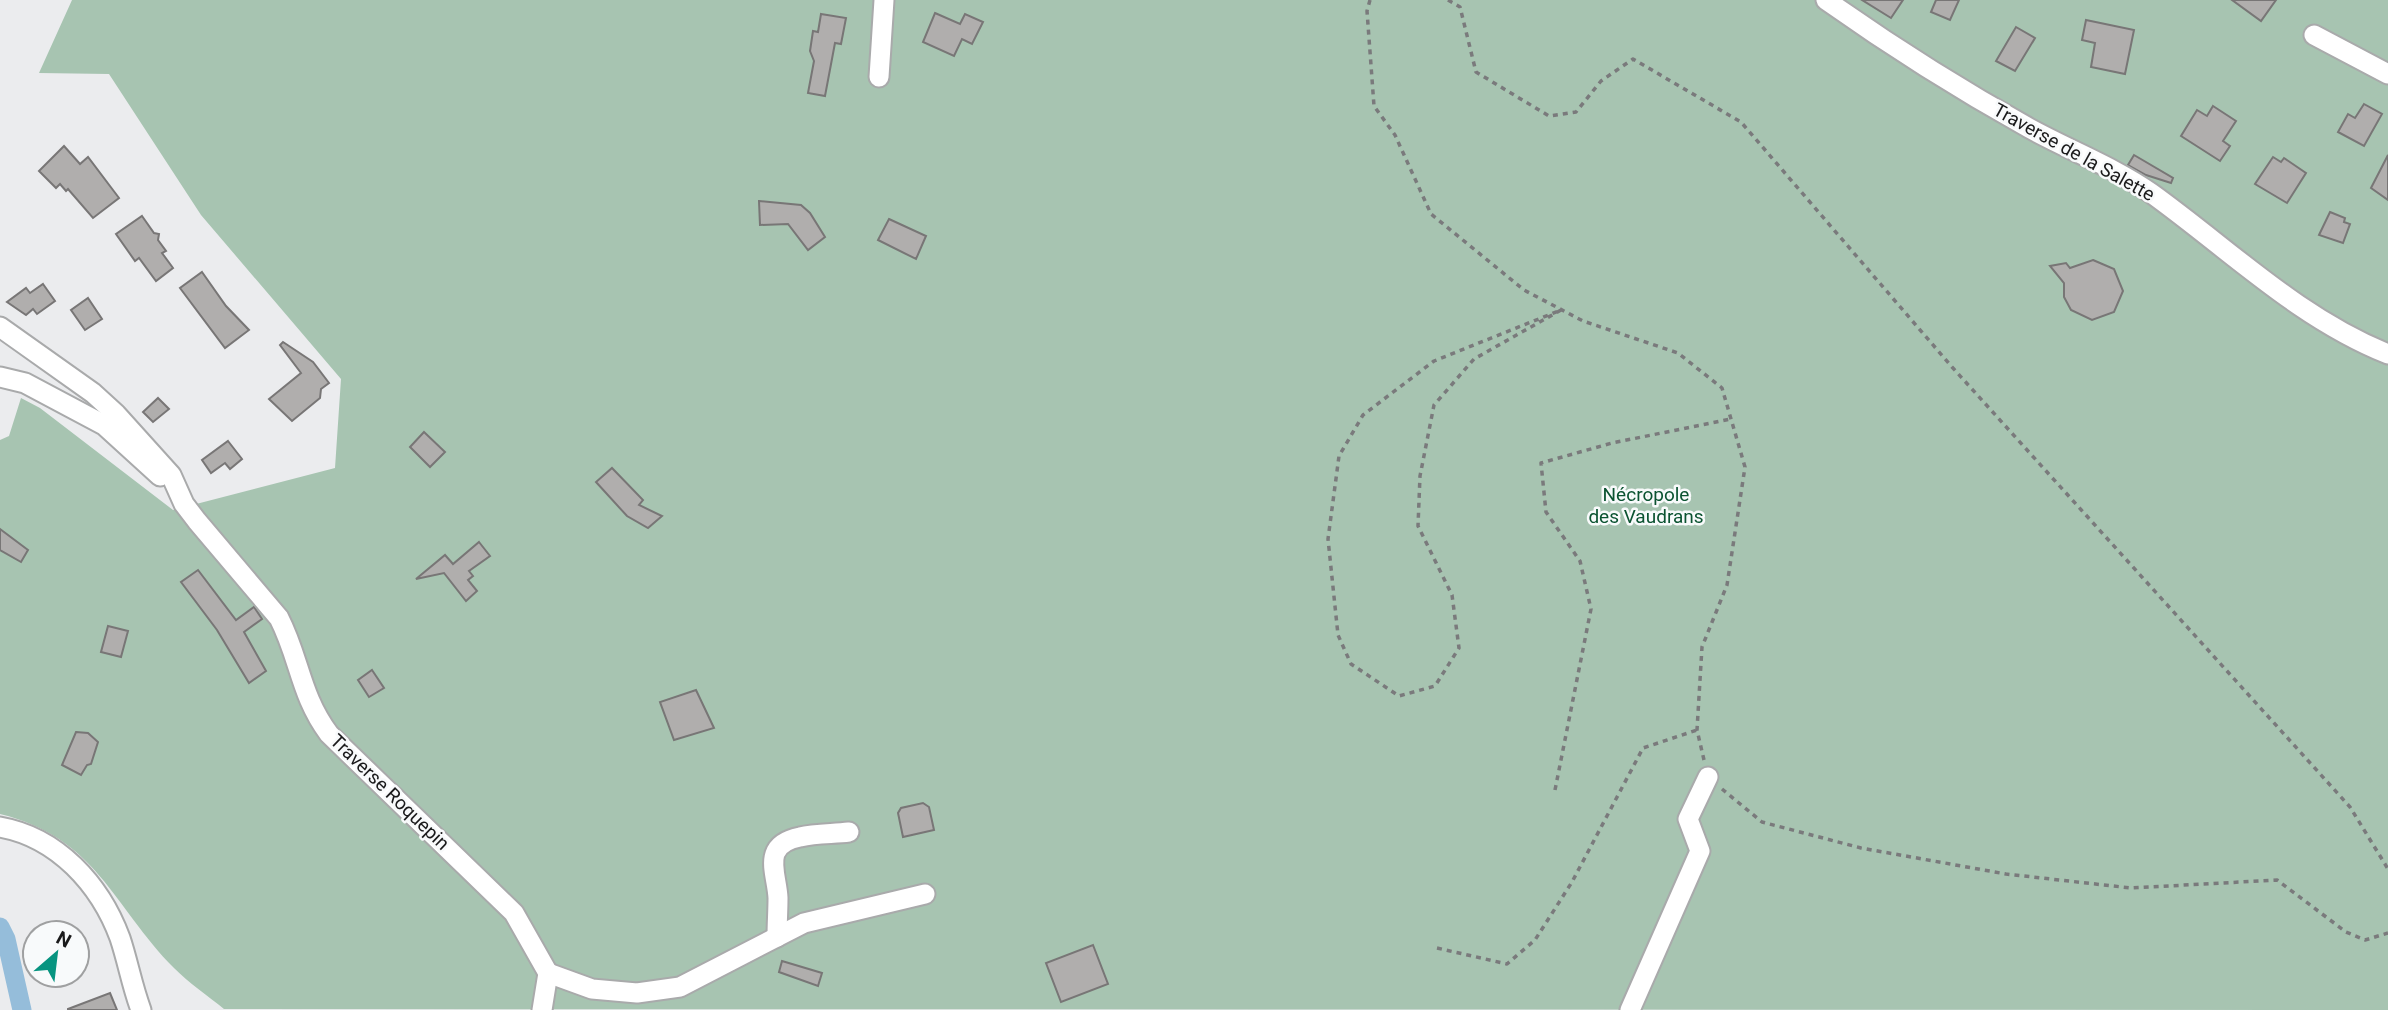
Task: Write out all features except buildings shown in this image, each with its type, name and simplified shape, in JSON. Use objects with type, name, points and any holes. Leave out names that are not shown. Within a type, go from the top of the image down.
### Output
[{"type":"street","points":[[878,77],[884,0]]},
{"type":"street","name":"Traverse de la Salette","points":[[1826,0],[1891,46],[2027,127],[2149,191],[2268,285],[2352,340],[2388,354]]},
{"type":"street","points":[[2314,35],[2388,74]]},
{"type":"street","name":"Traverse Roquepin","points":[[0,327],[93,393],[172,475],[184,503],[197,521],[279,618],[287,635],[307,701],[329,734],[514,913],[548,972]]},
{"type":"street","points":[[0,377],[25,383],[104,425],[157,477],[172,475]]},
{"type":"street","points":[[1630,1010],[1700,851],[1688,819],[1708,777]]},
{"type":"street","points":[[0,827],[25,832],[77,867],[102,900],[120,939],[130,981],[142,1010]]},
{"type":"street","points":[[777,937],[778,895],[771,867],[776,853],[786,841],[800,836],[849,832]]},
{"type":"street","points":[[542,1010],[548,972],[592,989],[637,993],[680,987],[804,923],[925,894]]},
{"type":"path","points":[[1370,0],[1367,11],[1374,106],[1395,135],[1431,214],[1524,290],[1583,321],[1678,353],[1722,387],[1745,467],[1727,585],[1702,647],[1697,730],[1708,777],[1762,822],[1861,848],[2006,874],[2132,888],[2277,880],[2346,932],[2365,940],[2388,933]]},
{"type":"path","points":[[1448,0],[1461,7],[1476,72],[1549,116],[1576,112],[1601,81],[1633,59],[1741,122],[1952,367],[2350,807],[2388,869]]},
{"type":"path","points":[[1561,310],[1474,359],[1434,405],[1420,476],[1418,526],[1452,595],[1459,648],[1435,686],[1399,696],[1351,664],[1338,635],[1328,539],[1339,456],[1363,415],[1434,361],[1561,310]]},
{"type":"path","points":[[1555,790],[1591,609],[1580,561],[1546,512],[1541,463],[1612,443],[1731,419]]},
{"type":"path","points":[[1437,948],[1507,964],[1535,940],[1572,882],[1643,748],[1697,730]]},
{"type":"green space","name":"Nécropole des Vaudrans","points":[[72,0],[2388,0],[2388,1010],[224,1009],[174,968],[100,876],[81,857],[59,839],[33,825],[0,814],[0,440],[9,436],[21,398],[40,408],[173,510],[335,468],[341,379],[201,215],[109,74],[39,73]]},
{"type":"waterway","points":[[0,927],[6,939],[22,1010]]}]
